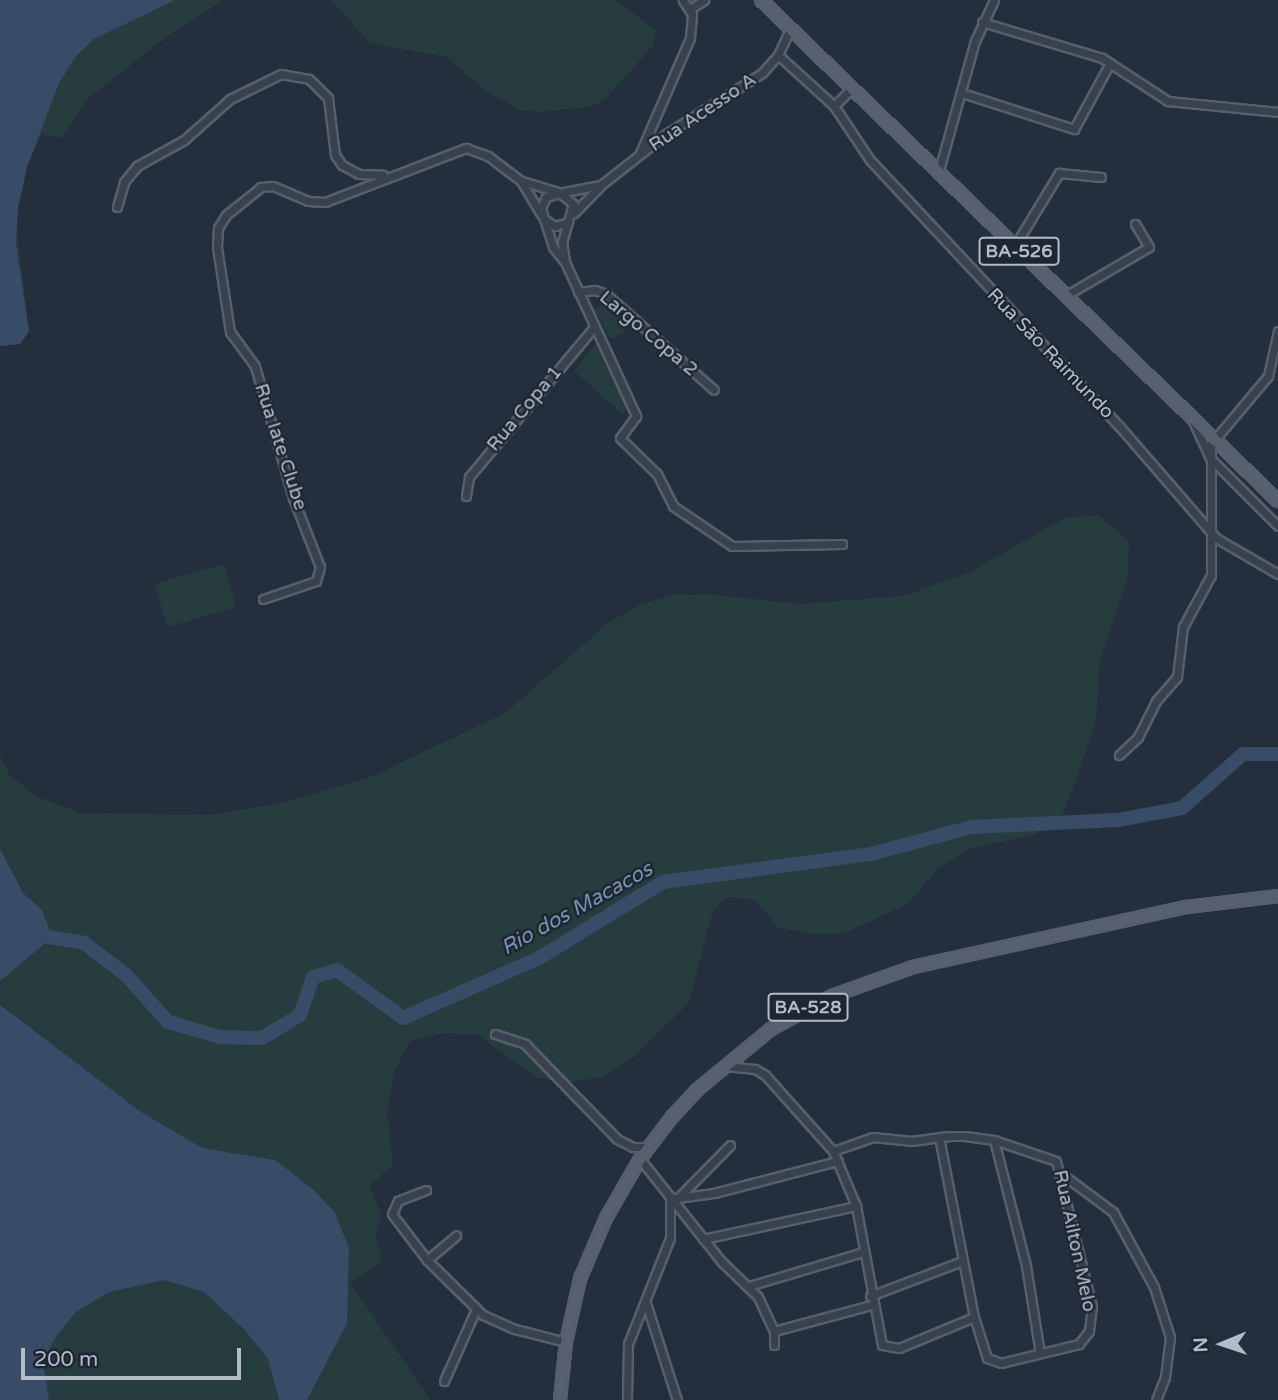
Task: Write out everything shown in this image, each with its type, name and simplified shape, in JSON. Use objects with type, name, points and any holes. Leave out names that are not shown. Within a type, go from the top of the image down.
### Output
[{"type":"main road","name":"BA-526","points":[[761,0],[1278,501]]},
{"type":"main road","name":"BA-528","points":[[560,1400],[566,1342],[580,1279],[606,1218],[640,1159],[697,1090],[766,1032],[809,1006],[889,973],[1187,907],[1278,896]]},
{"type":"street","points":[[639,157],[687,47],[690,9],[683,0]]},
{"type":"street","points":[[690,9],[704,0]]},
{"type":"street","points":[[938,174],[982,22],[994,0]]},
{"type":"street","points":[[982,22],[1110,63],[1168,101],[1278,112]]},
{"type":"street","name":"Rua Acesso A","points":[[570,219],[601,185],[676,127],[762,73],[778,55],[790,29]]},
{"type":"street","name":"Rua São Raimundo","points":[[778,55],[834,106],[879,170],[1120,427],[1220,541],[1278,574]]},
{"type":"street","points":[[962,93],[1074,129],[1110,63]]},
{"type":"street","points":[[117,206],[124,182],[137,166],[184,140],[230,99],[281,74],[309,79],[328,98],[335,155],[342,165],[359,174],[388,176]]},
{"type":"street","points":[[834,106],[851,89]]},
{"type":"street","name":"Rua Iate Clube","points":[[262,599],[316,581],[320,567],[293,498],[255,366],[230,332],[219,270],[218,228],[226,215],[261,187],[273,186],[308,201],[325,202],[466,148],[488,156],[521,181]]},
{"type":"street","points":[[1014,247],[1059,173],[1101,177]]},
{"type":"street","points":[[521,181],[559,192],[570,199],[570,219],[562,242],[565,262],[636,416],[620,438],[657,474],[673,506],[727,544],[842,544]]},
{"type":"street","points":[[521,181],[542,216],[553,247],[565,262]]},
{"type":"street","name":"Rua Acesso A","points":[[559,192],[601,185]]},
{"type":"street","points":[[542,216],[546,197],[559,192]]},
{"type":"street","points":[[542,216],[555,226],[570,219]]},
{"type":"street","points":[[1065,296],[1149,247],[1135,224]]},
{"type":"street","name":"Largo Copa 2","points":[[578,292],[594,290],[606,294],[714,390]]},
{"type":"street","name":"Rua Copa 1","points":[[466,496],[469,477],[594,327]]},
{"type":"street","points":[[1119,755],[1138,737],[1156,701],[1177,677],[1182,627],[1210,580],[1210,458],[1213,439],[1268,376],[1278,331]]},
{"type":"street","points":[[1190,416],[1210,458],[1278,526]]},
{"type":"street","points":[[495,1034],[525,1044],[617,1139],[633,1147],[649,1147]]},
{"type":"street","points":[[725,1066],[755,1069],[765,1076],[834,1151],[856,1206],[879,1342],[887,1348],[898,1348],[974,1317],[939,1137]]},
{"type":"street","name":"Rua Ailton Melo","points":[[834,1151],[862,1138],[939,1137],[994,1140],[1050,1156],[1062,1174],[1092,1319],[1079,1344],[994,1363],[985,1354],[974,1317]]},
{"type":"street","points":[[994,1140],[1026,1266],[1040,1353]]},
{"type":"street","points":[[627,1400],[628,1344],[670,1238],[674,1198],[730,1145]]},
{"type":"street","points":[[640,1159],[674,1198],[703,1239],[749,1286],[774,1331],[774,1345]]},
{"type":"street","points":[[674,1198],[838,1161]]},
{"type":"street","points":[[1062,1174],[1113,1212],[1154,1287],[1170,1337],[1165,1377],[1156,1400]]},
{"type":"street","points":[[426,1190],[398,1202],[392,1214],[426,1260],[476,1309],[507,1326],[566,1342]]},
{"type":"street","points":[[703,1239],[856,1206]]},
{"type":"street","points":[[426,1260],[456,1236]]},
{"type":"street","points":[[749,1286],[863,1252]]},
{"type":"street","points":[[870,1296],[962,1261]]},
{"type":"street","points":[[646,1303],[677,1400]]},
{"type":"street","points":[[774,1331],[872,1305]]},
{"type":"street","points":[[444,1381],[476,1309]]},
{"type":"green space","points":[[124,0],[223,0],[166,37],[89,98],[61,138],[42,134],[27,167],[16,223],[29,331],[20,344],[0,346],[0,251],[46,89]]},
{"type":"green space","points":[[331,0],[615,0],[657,31],[652,47],[605,99],[590,107],[540,112],[519,110],[482,88],[447,57],[370,43]]},
{"type":"green space","points":[[609,301],[626,330],[611,339],[594,310]]},
{"type":"green space","points":[[596,344],[627,409],[622,414],[574,371]]},
{"type":"green space","points":[[1100,516],[1129,542],[1128,575],[1100,661],[1097,715],[1087,749],[1064,812],[1036,834],[970,849],[939,867],[908,904],[844,933],[811,934],[777,927],[756,900],[728,897],[713,910],[689,1003],[631,1059],[603,1077],[570,1082],[537,1078],[478,1035],[445,1033],[410,1041],[395,1070],[387,1110],[393,1164],[370,1186],[381,1214],[376,1235],[382,1261],[350,1282],[430,1400],[35,1400],[0,1082],[0,755],[10,776],[36,796],[80,813],[208,815],[278,804],[371,777],[505,713],[608,623],[640,605],[673,595],[706,594],[801,604],[903,596],[970,572],[1066,517]]},
{"type":"green space","points":[[224,564],[236,607],[167,627],[155,584]]},
{"type":"water","points":[[0,0],[175,0],[94,39],[76,56],[59,83],[27,167],[18,207],[16,244],[29,331],[20,344],[0,346]]},
{"type":"water","points":[[0,849],[23,893],[42,910],[49,928],[43,945],[0,981]]},
{"type":"water","points":[[0,1005],[141,1112],[202,1148],[275,1160],[314,1190],[335,1213],[349,1248],[347,1323],[307,1400],[279,1400],[268,1359],[245,1330],[204,1292],[164,1280],[109,1292],[76,1312],[54,1339],[43,1362],[49,1400],[0,1400]]},
{"type":"waterway","name":"Rio dos Macacos","points":[[48,937],[84,943],[126,975],[168,1022],[220,1037],[262,1038],[300,1015],[313,977],[337,970],[403,1018],[539,958],[663,882],[871,854],[971,827],[1118,820],[1182,808],[1243,754],[1278,754]]}]
